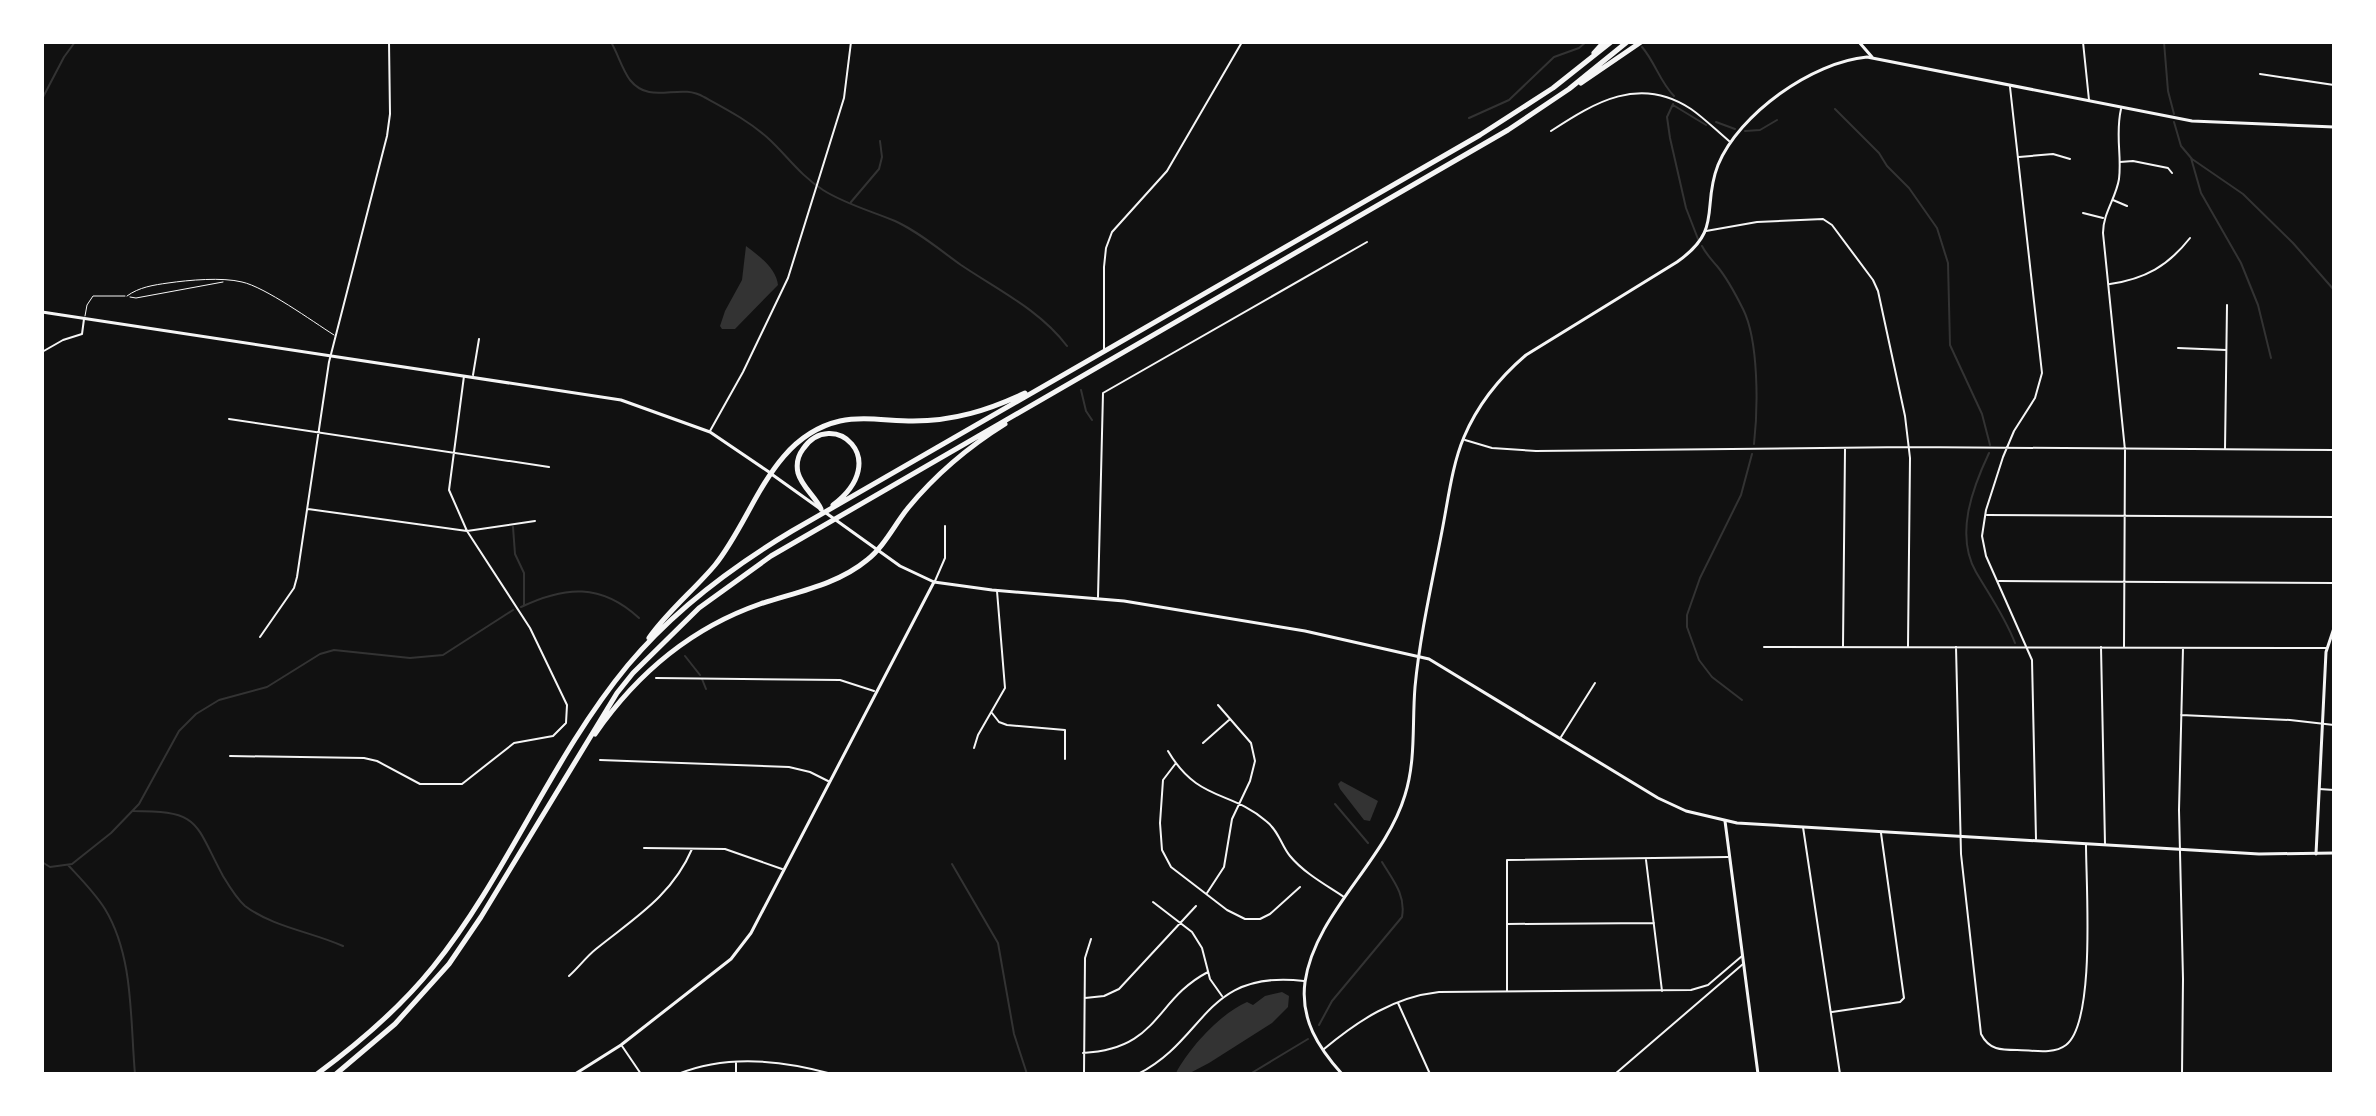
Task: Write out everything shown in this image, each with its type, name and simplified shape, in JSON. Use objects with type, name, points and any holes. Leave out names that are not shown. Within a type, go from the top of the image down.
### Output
[{"type":"highway","points":[[1579,68],[1604,42]]},
{"type":"highway","points":[[317,1074],[380,1023],[433,967],[461,929],[598,705],[643,648],[718,579],[816,517],[1480,135],[1522,109],[1611,42]]},
{"type":"highway","points":[[336,1074],[395,1024],[449,964],[633,673],[667,637],[726,586],[771,556],[1508,130],[1569,89],[1627,42]]},
{"type":"highway","points":[[1569,89],[1641,42]]},
{"type":"highway","points":[[643,648],[652,633],[717,563],[769,472],[803,439],[827,425],[850,419],[911,421],[955,418],[1000,405],[1055,379]]},
{"type":"highway","points":[[584,747],[636,683],[685,641],[746,609],[842,576],[868,560],[940,473],[1024,410]]},
{"type":"highway","points":[[816,517],[841,499],[859,473],[852,443],[830,434],[813,438],[799,454],[797,466],[801,479],[821,509]]},
{"type":"street","points":[[260,637],[294,588],[331,354],[387,136],[390,114],[389,42]]},
{"type":"street","points":[[710,432],[788,278],[844,98],[851,42]]},
{"type":"street","points":[[1104,351],[1104,267],[1112,232],[1167,171],[1242,42]]},
{"type":"street","points":[[1859,42],[1872,57]]},
{"type":"street","points":[[2083,42],[2090,101]]},
{"type":"street","points":[[1342,1074],[1314,1038],[1305,1009],[1305,981],[1315,949],[1391,829],[1407,789],[1412,765],[1419,656],[1446,510],[1463,439],[1478,410],[1503,374],[1555,336],[1677,262],[1697,246],[1706,231],[1714,178],[1730,142],[1752,117],[1810,75],[1838,62],[1872,57],[2192,121],[2334,127]]},
{"type":"street","points":[[2260,74],[2334,85]]},
{"type":"street","points":[[2009,85],[2042,373],[2035,398],[2006,450],[1985,515],[1983,547],[2028,647],[2033,669],[2036,841]]},
{"type":"street","points":[[1551,131],[1598,101],[1624,95],[1650,95],[1689,107],[1730,142]]},
{"type":"street","points":[[2121,107],[2116,134],[2118,181],[2104,218],[2103,238],[2125,450],[2124,647]]},
{"type":"street","points":[[2018,158],[2053,154],[2070,159]]},
{"type":"street","points":[[2119,162],[2168,168],[2172,173]]},
{"type":"street","points":[[2112,199],[2127,206]]},
{"type":"street","points":[[2083,213],[2104,218]]},
{"type":"street","points":[[1706,231],[1757,222],[1820,218],[1827,221],[1873,280],[1883,308],[1909,447],[1908,646]]},
{"type":"street","points":[[2108,284],[2153,272],[2172,260],[2190,238]]},
{"type":"street","points":[[1098,599],[1103,393],[1367,242]]},
{"type":"street","points":[[2225,450],[2227,305]]},
{"type":"street","points":[[42,312],[621,400],[710,432],[900,566],[934,582],[997,591],[1098,599],[1305,631],[1419,656],[1453,672],[1658,798],[1686,811],[1725,821],[2180,849],[2334,853]]},
{"type":"street","points":[[42,352],[82,334],[84,319]]},
{"type":"street","points":[[473,377],[479,339]]},
{"type":"street","points":[[2178,348],[2227,350]]},
{"type":"street","points":[[230,756],[364,758],[377,761],[420,784],[457,784],[469,780],[514,743],[553,736],[566,723],[568,715],[564,698],[530,628],[467,531],[449,490],[464,375]]},
{"type":"street","points":[[229,419],[549,467]]},
{"type":"street","points":[[1463,439],[1492,448],[1536,451],[1909,447],[2334,450]]},
{"type":"street","points":[[1843,647],[1845,448]]},
{"type":"street","points":[[306,509],[467,531],[535,521]]},
{"type":"street","points":[[1985,515],[2334,517]]},
{"type":"street","points":[[575,1074],[621,1045],[731,959],[751,933],[934,582],[945,558],[945,526]]},
{"type":"street","points":[[1997,581],[2334,583]]},
{"type":"street","points":[[974,748],[1005,688],[997,591]]},
{"type":"street","points":[[2316,854],[2327,648],[2334,628]]},
{"type":"street","points":[[1764,647],[2327,648]]},
{"type":"street","points":[[1956,647],[1960,836],[1981,1034],[1988,1045],[2000,1050],[2057,1050],[2069,1042],[2078,1026],[2085,996],[2086,844]]},
{"type":"street","points":[[2101,647],[2105,845]]},
{"type":"street","points":[[2182,1074],[2180,849],[2183,648]]},
{"type":"street","points":[[656,678],[840,680],[875,692]]},
{"type":"street","points":[[1560,738],[1595,683]]},
{"type":"street","points":[[1206,894],[1224,867],[1230,828],[1253,772],[1255,755],[1251,743],[1218,705]]},
{"type":"street","points":[[991,712],[999,722],[1007,725],[1065,730],[1065,759]]},
{"type":"street","points":[[2181,715],[2302,720],[2334,725]]},
{"type":"street","points":[[1203,743],[1230,719]]},
{"type":"street","points":[[1168,751],[1189,779],[1204,790],[1268,822],[1280,835],[1287,853],[1297,864],[1345,898]]},
{"type":"street","points":[[600,760],[789,767],[802,769],[829,782]]},
{"type":"street","points":[[1176,763],[1166,775],[1162,787],[1162,850],[1171,867],[1234,915],[1255,920],[1270,914],[1300,887]]},
{"type":"street","points":[[2319,789],[2334,790]]},
{"type":"street","points":[[1725,821],[1758,1074]]},
{"type":"street","points":[[1803,827],[1840,1074]]},
{"type":"street","points":[[1831,1013],[1900,1002],[1904,998],[1881,832]]},
{"type":"street","points":[[644,848],[736,850],[783,869]]},
{"type":"street","points":[[569,976],[592,952],[665,893],[692,849]]},
{"type":"street","points":[[1507,992],[1507,860],[1730,857]]},
{"type":"street","points":[[1646,858],[1662,991]]},
{"type":"street","points":[[1153,902],[1192,932],[1202,948],[1208,972],[1223,997]]},
{"type":"street","points":[[1085,998],[1104,996],[1119,989],[1196,906]]},
{"type":"street","points":[[1507,924],[1654,923]]},
{"type":"street","points":[[1084,1074],[1085,958],[1091,939]]},
{"type":"street","points":[[1322,1051],[1375,1012],[1413,996],[1439,992],[1662,991],[1703,987],[1743,955]]},
{"type":"street","points":[[1615,1074],[1744,963]]},
{"type":"street","points":[[1083,1053],[1108,1052],[1125,1046],[1152,1025],[1188,985],[1208,972]]},
{"type":"street","points":[[1138,1074],[1172,1049],[1223,997],[1261,981],[1305,981]]},
{"type":"street","points":[[1397,1002],[1430,1074]]},
{"type":"street","points":[[621,1045],[641,1074]]},
{"type":"street","points":[[736,1062],[736,1074]]},
{"type":"street","points":[[678,1074],[703,1064],[736,1062],[800,1065],[832,1074]]},
{"type":"lane","points":[[127,296],[151,286],[190,280],[249,284],[336,336]]},
{"type":"lane","points":[[84,319],[93,296],[136,298],[226,281]]},
{"type":"shaded area","points":[[746,246],[770,268],[778,285],[735,329],[722,329],[720,326],[725,311],[742,280]]},
{"type":"shaded area","points":[[1341,781],[1378,801],[1370,821],[1364,820],[1340,789],[1338,784]]},
{"type":"shaded area","points":[[1282,992],[1289,996],[1288,1007],[1272,1023],[1188,1074],[1176,1073],[1197,1042],[1227,1014],[1247,1002],[1253,1005],[1265,996]]},
{"type":"waterway","points":[[42,99],[75,42]]},
{"type":"waterway","points":[[611,42],[627,76],[638,88],[656,93],[695,93],[738,116],[770,140],[815,185],[912,230],[1031,311],[1067,346]]},
{"type":"waterway","points":[[1469,118],[1509,100],[1554,57],[1579,48],[1586,42]]},
{"type":"waterway","points":[[2164,42],[2168,91],[2174,114]]},
{"type":"waterway","points":[[1642,47],[1674,96]]},
{"type":"waterway","points":[[1673,104],[1667,117],[1670,138],[1686,208],[1698,239]]},
{"type":"waterway","points":[[1673,105],[1706,125]]},
{"type":"waterway","points":[[1835,109],[1879,153],[1937,228],[1948,263],[1950,345],[1982,414],[1990,445]]},
{"type":"waterway","points":[[1745,131],[1760,130],[1777,120]]},
{"type":"waterway","points":[[1716,122],[1735,129]]},
{"type":"waterway","points":[[2174,122],[2181,146],[2192,159],[2243,194],[2293,243],[2334,290]]},
{"type":"waterway","points":[[851,202],[879,169],[882,157],[880,141]]},
{"type":"waterway","points":[[2191,158],[2201,193],[2241,263],[2258,305],[2271,358]]},
{"type":"waterway","points":[[1702,246],[1728,281],[1748,323],[1756,375],[1754,444]]},
{"type":"waterway","points":[[1081,390],[1086,411],[1092,420]]},
{"type":"waterway","points":[[1989,453],[1968,512],[1967,543],[1976,572],[2015,643]]},
{"type":"waterway","points":[[1742,700],[1712,677],[1699,660],[1687,627],[1687,615],[1700,578],[1741,495],[1752,454]]},
{"type":"waterway","points":[[513,527],[515,554],[524,573],[524,605]]},
{"type":"waterway","points":[[521,607],[553,595],[582,592],[611,599],[639,618]]},
{"type":"waterway","points":[[42,862],[50,867],[72,864],[111,833],[139,804],[179,731],[196,714],[219,700],[267,687],[320,654],[334,650],[410,658],[443,655],[513,610]]},
{"type":"waterway","points":[[685,656],[700,675]]},
{"type":"waterway","points":[[702,679],[706,689]]},
{"type":"waterway","points":[[1335,804],[1368,843]]},
{"type":"waterway","points":[[133,811],[184,817],[200,832],[228,884],[245,906],[280,924],[343,946]]},
{"type":"waterway","points":[[1319,1025],[1332,1001],[1402,917],[1400,895],[1382,862]]},
{"type":"waterway","points":[[952,864],[998,943],[1014,1034],[1027,1074]]},
{"type":"waterway","points":[[68,865],[105,909],[121,947],[129,989],[135,1074]]},
{"type":"waterway","points":[[1250,1074],[1308,1039]]}]
